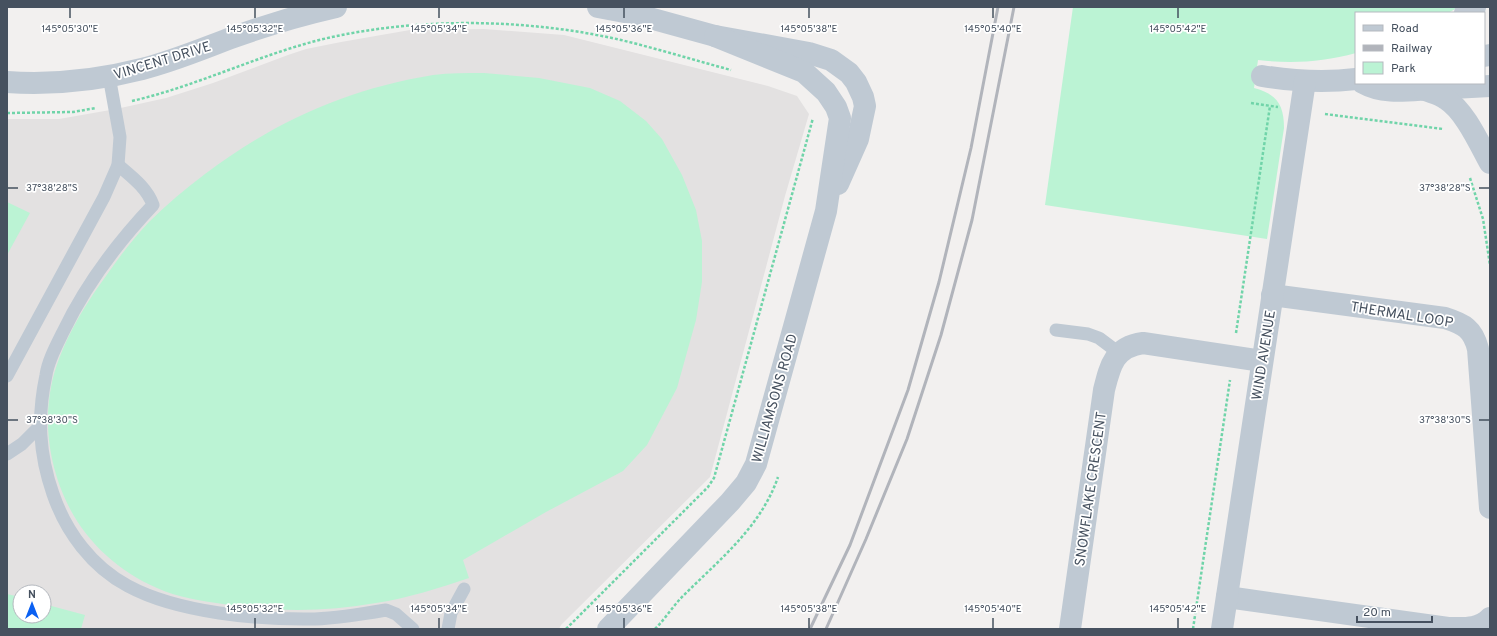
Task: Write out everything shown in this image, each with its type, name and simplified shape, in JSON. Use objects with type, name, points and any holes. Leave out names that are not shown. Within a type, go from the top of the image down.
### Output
[{"type":"street","name":"VINCENT DRIVE","points":[[7,82],[84,80],[143,69],[184,56],[276,22],[336,7]]},
{"type":"street","points":[[598,7],[635,14],[715,36]]},
{"type":"street","name":"WILLIAMSONS ROAD","points":[[715,36],[809,52],[831,60],[849,73],[856,82],[864,106],[858,139],[826,211]]},
{"type":"street","name":"WILLIAMSONS ROAD","points":[[608,629],[730,502],[746,483],[756,464],[826,211],[840,118],[836,107],[826,92],[804,72],[715,36]]},
{"type":"street","points":[[1262,76],[1305,81],[1355,80]]},
{"type":"street","name":"WIND AVENUE","points":[[1222,629],[1305,81]]},
{"type":"street","points":[[1368,84],[1383,90],[1399,91],[1490,86]]},
{"type":"street","points":[[1423,90],[1437,94],[1456,107],[1467,122],[1490,163]]},
{"type":"street","name":"THERMAL LOOP","points":[[1272,295],[1445,318],[1464,326],[1471,331],[1476,339],[1478,349],[1490,508]]},
{"type":"street","points":[[1119,353],[1133,344],[1151,343],[1262,361]]},
{"type":"street","name":"SNOWFLAKE CRESCENT","points":[[1070,629],[1104,390],[1111,364],[1119,353]]},
{"type":"street","points":[[1227,597],[1448,628],[1477,627],[1486,623],[1490,618]]},
{"type":"lane","points":[[7,376],[104,197],[118,165],[120,137],[109,76]]},
{"type":"lane","points":[[118,165],[142,186],[150,196],[153,206],[119,245],[74,309],[56,345],[46,373],[40,427],[42,454],[48,480],[56,504],[67,527],[83,548],[102,568],[127,586],[151,596],[191,608],[234,615],[317,619],[386,610],[396,614],[413,629]]},
{"type":"lane","points":[[1056,330],[1088,334],[1099,338],[1119,353]]},
{"type":"lane","points":[[7,454],[22,444],[40,427]]},
{"type":"lane","points":[[448,629],[450,613],[464,589]]},
{"type":"path","points":[[7,113],[73,112],[115,105],[163,94],[299,45],[333,37],[380,29],[430,24],[473,23],[554,28],[622,40],[737,72]]},
{"type":"path","points":[[1251,104],[1449,130]]},
{"type":"path","points":[[566,629],[708,487],[714,478],[814,114]]},
{"type":"shaded area","points":[[484,29],[564,35],[768,86],[797,96],[809,114],[785,196],[710,477],[561,625],[559,629],[7,629],[7,119],[59,119],[166,98],[213,83],[306,49],[410,30]]},
{"type":"green space","points":[[1073,7],[1459,7],[1450,12],[1355,12],[1355,53],[1319,60],[1295,62],[1258,60],[1254,88],[1262,90],[1274,97],[1281,107],[1284,120],[1267,239],[1045,205]]},
{"type":"green space","points":[[484,73],[539,78],[590,88],[620,101],[646,121],[662,139],[682,175],[696,210],[702,241],[702,282],[696,320],[677,388],[647,445],[623,471],[546,512],[463,560],[469,578],[412,596],[338,608],[280,610],[242,607],[181,596],[157,588],[127,572],[101,550],[89,537],[70,509],[54,468],[48,428],[51,387],[60,357],[72,329],[80,315],[121,255],[149,222],[183,191],[231,155],[285,124],[313,110],[341,99],[401,81],[439,74]]},
{"type":"green space","points":[[7,202],[30,213],[7,255]]},
{"type":"green space","points":[[7,594],[12,595],[12,624],[52,624],[52,606],[85,615],[81,629],[7,629]]},
{"type":"railway","points":[[810,629],[850,545],[908,390],[939,282],[971,148],[998,7]]},
{"type":"railway","points":[[826,629],[866,539],[907,439],[941,335],[972,220],[1014,7]]}]
